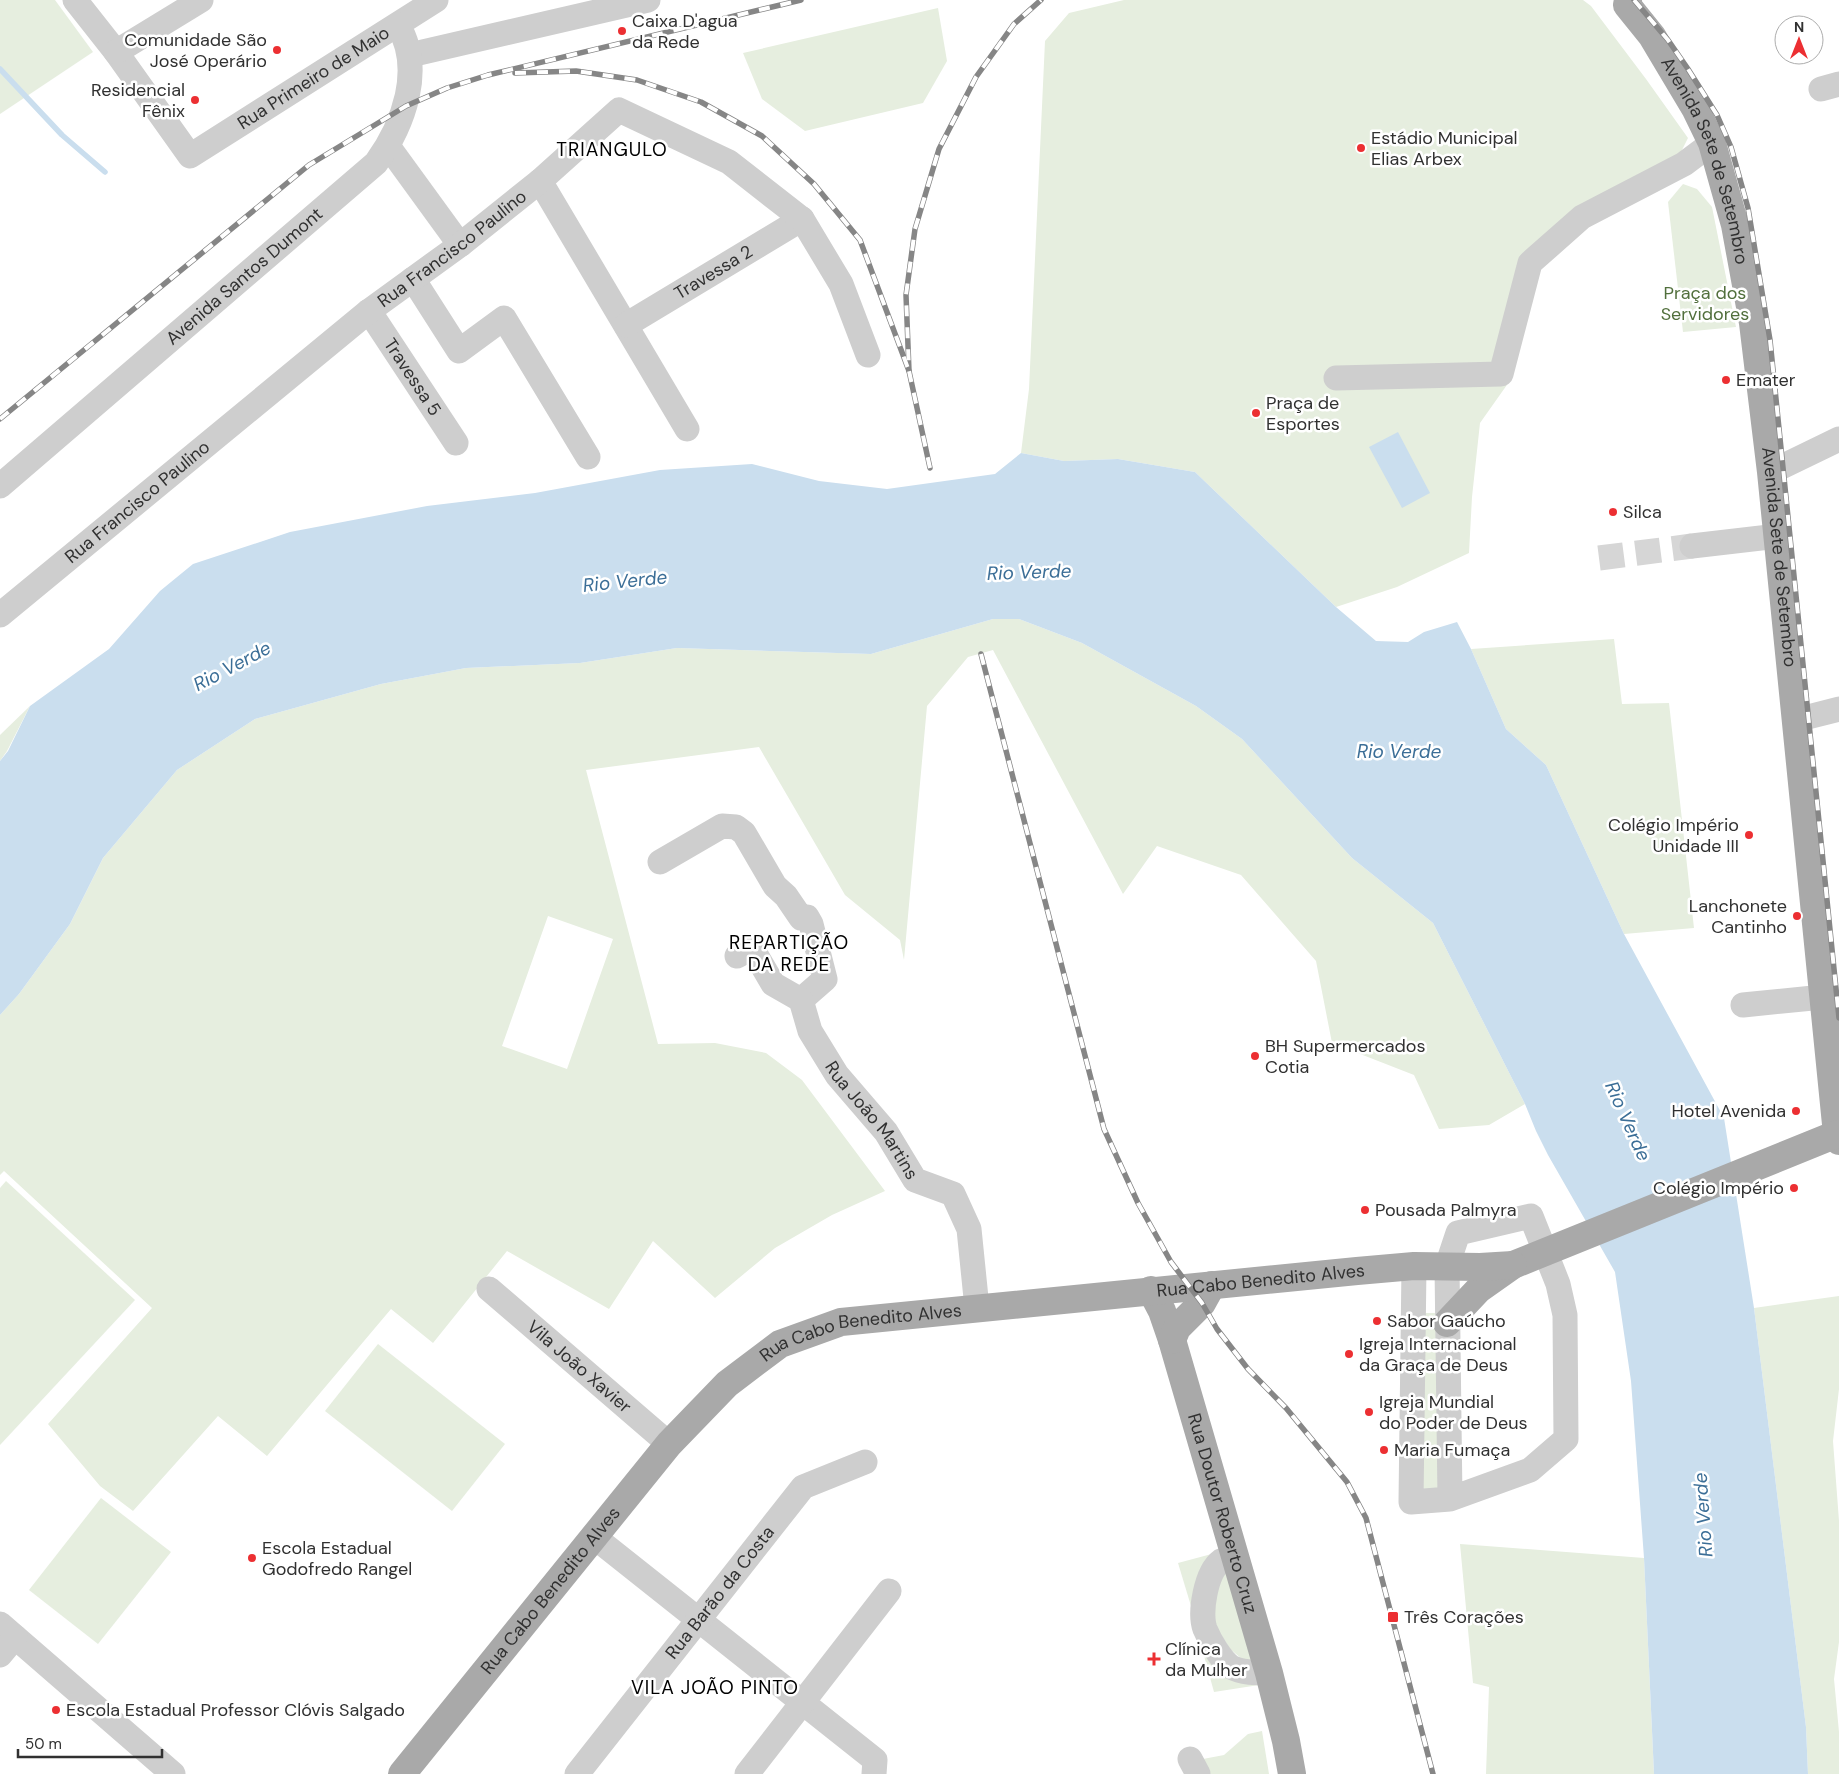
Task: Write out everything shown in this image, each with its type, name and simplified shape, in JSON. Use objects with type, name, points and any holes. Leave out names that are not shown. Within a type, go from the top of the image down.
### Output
[{"type":"main road","name":"Avenida Sete de Setembro","points":[[1625,2],[1652,36],[1695,108],[1712,143],[1735,225],[1740,251],[1753,323],[1778,536],[1823,997],[1832,1138]]},
{"type":"main road","points":[[1448,1324],[1479,1289],[1521,1262],[1832,1138]]},
{"type":"main road","name":"Rua Cabo Benedito Alves","points":[[402,1774],[523,1627],[593,1536],[669,1444],[727,1384],[780,1344],[841,1322],[1414,1266],[1480,1267],[1521,1262]]},
{"type":"main road","points":[[1172,1340],[1177,1328],[1202,1303],[1212,1285]]},
{"type":"main road","points":[[1159,1290],[1190,1315]]},
{"type":"main road","name":"Rua Doutor Roberto Cruz","points":[[1159,1290],[1162,1311],[1269,1674],[1286,1741],[1292,1774]]},
{"type":"street","points":[[75,0],[116,52],[201,0]]},
{"type":"street","name":"Rua Primeiro de Maio","points":[[116,52],[190,156],[436,0]]},
{"type":"street","points":[[410,55],[648,0]]},
{"type":"street","name":"Avenida Santos Dumont","points":[[0,486],[376,162],[388,146],[406,106],[410,55],[405,37],[398,24]]},
{"type":"street","name":"Rua Francisco Paulino","points":[[0,615],[369,311],[460,245],[540,181],[620,110],[729,162],[802,219],[841,284],[868,356]]},
{"type":"street","points":[[1336,378],[1501,374],[1530,263],[1582,218],[1684,164],[1712,143]]},
{"type":"street","points":[[388,146],[460,245]]},
{"type":"street","points":[[540,181],[687,429]]},
{"type":"street","name":"Travessa 2","points":[[626,325],[802,219]]},
{"type":"street","points":[[413,278],[459,351],[504,318],[588,457]]},
{"type":"street","name":"Travessa 5","points":[[369,311],[456,443]]},
{"type":"street","points":[[1771,472],[1839,438]]},
{"type":"street","points":[[1692,546],[1778,536]]},
{"type":"street","points":[[1796,720],[1839,709]]},
{"type":"street","points":[[660,862],[722,826],[736,827],[744,833],[775,886],[786,896],[801,918],[807,917],[811,924],[825,980],[801,1000],[773,984],[752,948],[737,956]]},
{"type":"street","points":[[1743,1005],[1823,997]]},
{"type":"street","name":"Rua João Martins","points":[[801,1000],[810,1031],[837,1075],[886,1132],[915,1180],[953,1194],[969,1229],[977,1308]]},
{"type":"street","points":[[1414,1266],[1411,1502],[1450,1499],[1530,1470],[1566,1439],[1565,1315],[1558,1284],[1531,1216],[1458,1234],[1448,1266],[1450,1499]]},
{"type":"street","name":"Vila João Xavier","points":[[489,1289],[669,1444]]},
{"type":"street","name":"Rua Barão da Costa","points":[[577,1774],[803,1487],[866,1462]]},
{"type":"street","points":[[593,1536],[875,1760],[874,1774]]},
{"type":"street","points":[[1235,1556],[1221,1561],[1210,1574],[1204,1599],[1204,1628],[1216,1650],[1232,1667],[1253,1673],[1269,1674]]},
{"type":"street","points":[[747,1774],[889,1591]]},
{"type":"street","points":[[5,1639],[174,1774]]},
{"type":"green space","points":[[0,0],[55,0],[93,52],[0,114]]},
{"type":"green space","points":[[1124,0],[1583,0],[1591,6],[1688,138],[1678,158],[1584,208],[1534,274],[1509,382],[1480,423],[1472,497],[1469,553],[1397,587],[1336,607],[1195,472],[1118,459],[1064,461],[1021,453],[1029,389],[1045,41],[1069,13]]},
{"type":"green space","points":[[938,8],[947,61],[923,103],[805,131],[762,99],[743,53]]},
{"type":"green space","name":"Praça dos Servidores","points":[[1683,184],[1697,189],[1712,207],[1736,327],[1683,332],[1668,202]]},
{"type":"green space","points":[[993,619],[1019,619],[1082,643],[1196,706],[1242,739],[1352,858],[1433,923],[1525,1104],[1489,1125],[1439,1129],[1414,1075],[1332,1043],[1316,961],[1241,875],[1157,846],[1123,894],[993,650],[968,657],[927,706],[904,960],[900,940],[845,895],[759,747],[586,770],[658,1044],[715,1043],[766,1053],[802,1080],[885,1191],[832,1215],[775,1248],[715,1298],[653,1241],[609,1309],[507,1251],[433,1343],[391,1309],[267,1456],[218,1416],[133,1511],[100,1486],[48,1424],[152,1308],[4,1171],[0,1175],[0,1015],[19,994],[70,924],[103,858],[177,770],[255,719],[381,684],[466,668],[580,663],[677,648],[871,654]],"holes":[[[548,916],[613,939],[567,1069],[502,1046]]]},
{"type":"green space","points":[[1614,639],[1622,704],[1669,703],[1694,928],[1624,934],[1546,765],[1506,729],[1471,649]]},
{"type":"green space","points":[[30,706],[7,751],[0,761],[0,735]]},
{"type":"green space","points":[[6,1181],[135,1300],[0,1445],[0,1188]]},
{"type":"green space","points":[[1839,1296],[1839,1389],[1833,1441],[1839,1521],[1839,1642],[1834,1679],[1839,1732],[1839,1774],[1808,1774],[1806,1727],[1754,1308]]},
{"type":"green space","points":[[1420,1313],[1441,1313],[1440,1494],[1419,1494]]},
{"type":"green space","points":[[378,1344],[505,1444],[452,1511],[325,1411]]},
{"type":"green space","points":[[101,1498],[171,1552],[98,1644],[29,1590]]},
{"type":"green space","points":[[1460,1544],[1644,1558],[1654,1774],[1486,1774],[1489,1687],[1473,1683]]},
{"type":"green space","points":[[1219,1552],[1191,1606],[1178,1563]]},
{"type":"green space","points":[[1224,1566],[1254,1666],[1230,1649],[1213,1622],[1216,1577]]},
{"type":"green space","points":[[1201,1645],[1259,1685],[1214,1692]]},
{"type":"green space","points":[[1262,1731],[1269,1774],[1210,1774],[1203,1759],[1224,1755],[1248,1734]]},
{"type":"water","points":[[1398,432],[1430,493],[1402,508],[1369,447]]},
{"type":"water","name":"Rio Verde","points":[[1021,453],[1064,461],[1118,459],[1195,472],[1336,607],[1376,641],[1408,642],[1424,632],[1457,622],[1506,729],[1546,765],[1624,934],[1724,1118],[1754,1308],[1806,1727],[1808,1774],[1654,1774],[1644,1558],[1631,1381],[1615,1272],[1548,1155],[1525,1104],[1433,923],[1352,858],[1242,739],[1196,706],[1082,643],[1019,619],[993,619],[871,654],[677,648],[580,663],[466,668],[381,684],[255,719],[177,770],[103,858],[70,924],[19,994],[0,1015],[0,761],[8,751],[30,706],[109,649],[160,591],[193,564],[290,532],[427,506],[535,493],[660,470],[752,464],[819,481],[887,489],[995,474]]},
{"type":"waterway","points":[[0,69],[62,135],[105,172]]},
{"type":"tunnel","points":[[1599,558],[1692,546]]},
{"type":"railway","points":[[0,419],[309,165],[406,106],[447,88],[488,75],[801,0]]},
{"type":"railway","points":[[930,468],[909,371],[906,295],[915,229],[939,149],[976,77],[1014,24],[1041,0]]},
{"type":"railway","points":[[1634,0],[1668,40],[1717,115],[1731,147],[1748,208],[1770,340],[1839,1018]]},
{"type":"railway","points":[[515,73],[576,71],[637,80],[701,102],[762,136],[814,184],[860,240],[909,371]]},
{"type":"railway","points":[[981,654],[1104,1129],[1138,1203],[1171,1262],[1202,1303],[1217,1329],[1248,1369],[1286,1408],[1347,1482],[1366,1518],[1433,1774]]},
{"type":"place","name":"Caixa D'agua da Rede","points":[[622,31]]},
{"type":"place","name":"Comunidade São José Operário","points":[[277,50]]},
{"type":"place","name":"Residencial Fênix","points":[[195,100]]},
{"type":"place","name":"Estádio Municipal Elias Arbex","points":[[1361,148]]},
{"type":"place","name":"Emater","points":[[1726,380]]},
{"type":"place","name":"Praça de Esportes","points":[[1256,413]]},
{"type":"place","name":"Silca","points":[[1613,512]]},
{"type":"place","name":"Colégio Império Unidade III","points":[[1749,835]]},
{"type":"place","name":"Lanchonete Cantinho","points":[[1797,916]]},
{"type":"place","name":"BH Supermercados Cotia","points":[[1255,1056]]},
{"type":"place","name":"Hotel Avenida","points":[[1796,1111]]},
{"type":"place","name":"Colégio Império","points":[[1794,1188]]},
{"type":"place","name":"Pousada Palmyra","points":[[1365,1210]]},
{"type":"place","name":"Sabor Gaúcho","points":[[1377,1321]]},
{"type":"place","name":"Igreja Internacional da Graça de Deus","points":[[1349,1354]]},
{"type":"place","name":"Igreja Mundial do Poder de Deus","points":[[1369,1412]]},
{"type":"place","name":"Maria Fumaça","points":[[1384,1450]]},
{"type":"place","name":"Escola Estadual Godofredo Rangel","points":[[252,1558]]},
{"type":"place","name":"Três Corações","points":[[1393,1617]]},
{"type":"place","name":"Clínica da Mulher","points":[[1154,1659]]},
{"type":"place","name":"Escola Estadual Professor Clóvis Salgado","points":[[56,1710]]},
{"type":"district","name":"TRIANGULO","points":[[612,149]]},
{"type":"district","name":"REPARTIÇÃO DA REDE","points":[[789,953]]},
{"type":"district","name":"VILA JOÃO PINTO","points":[[715,1687]]}]
